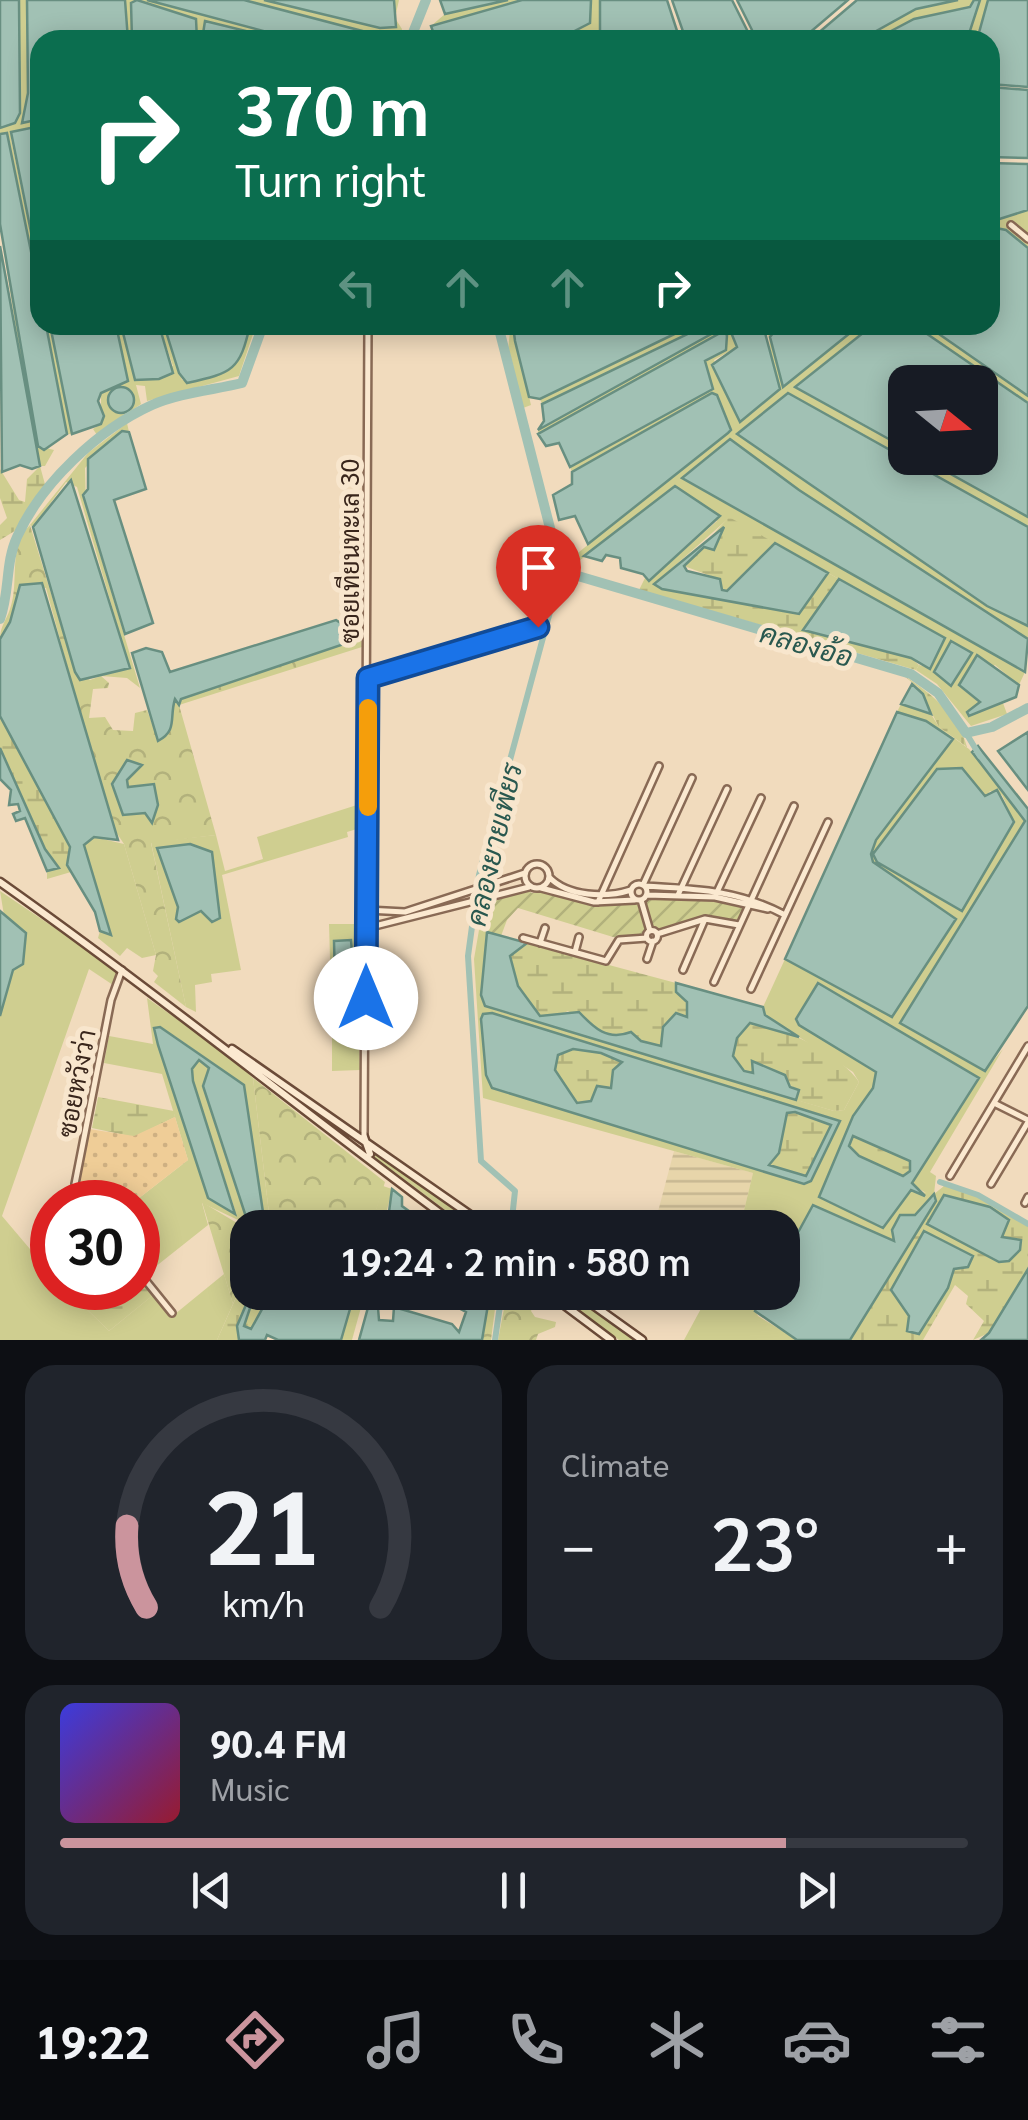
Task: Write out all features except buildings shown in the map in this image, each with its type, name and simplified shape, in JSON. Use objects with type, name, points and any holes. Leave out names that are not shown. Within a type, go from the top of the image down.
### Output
[{"type":"main road","points":[[0,882],[226,1046],[436,1210]]},
{"type":"main road","points":[[226,1046],[364,1137],[463,1210]]},
{"type":"main road","points":[[364,1137],[378,1166]]},
{"type":"main road","points":[[370,1154],[383,1151]]},
{"type":"main road","points":[[571,1310],[611,1340]]},
{"type":"main road","points":[[601,1310],[642,1340]]},
{"type":"street","points":[[1011,226],[1028,239]]},
{"type":"street","name":"ซอยเทียนทะเล 30","points":[[364,1137],[368,335]]},
{"type":"street","points":[[368,678],[538,627]]},
{"type":"street","points":[[599,899],[659,766]]},
{"type":"street","points":[[647,959],[651,936],[641,898],[692,778]]},
{"type":"street","points":[[678,895],[727,788]]},
{"type":"street","points":[[716,894],[761,798]]},
{"type":"street","points":[[714,982],[794,806]]},
{"type":"street","points":[[751,989],[828,822]]},
{"type":"street","points":[[489,891],[524,873],[529,866],[540,864],[559,886],[599,899],[644,886],[682,886],[752,901],[785,915]]},
{"type":"street","points":[[524,873],[529,886]]},
{"type":"street","points":[[541,888],[549,877]]},
{"type":"street","points":[[367,928],[404,920],[489,891],[529,886],[599,899],[716,894]]},
{"type":"street","points":[[631,890],[641,898]]},
{"type":"street","points":[[367,910],[400,912],[443,905]]},
{"type":"street","points":[[400,912],[404,920]]},
{"type":"street","points":[[523,938],[606,960],[619,940],[651,936],[705,920],[740,925]]},
{"type":"street","points":[[683,970],[705,920]]},
{"type":"street","points":[[540,943],[545,928]]},
{"type":"street","points":[[575,952],[579,937]]},
{"type":"street","name":"ซอยหวังว่า","points":[[76,1180],[112,1000],[122,970]]},
{"type":"street","points":[[950,1176],[1028,1046]]},
{"type":"street","points":[[990,1184],[1028,1121],[994,1103]]},
{"type":"street","points":[[160,1299],[172,1314]]},
{"type":"shaded area","points":[[0,0],[19,0],[20,113],[15,123],[0,128]]},
{"type":"shaded area","points":[[27,0],[125,0],[127,30],[30,30],[30,121],[22,123],[28,93]]},
{"type":"shaded area","points":[[137,0],[196,19],[197,30],[132,30],[131,3]]},
{"type":"shaded area","points":[[147,0],[244,0],[359,30],[260,30]]},
{"type":"shaded area","points":[[264,0],[394,0],[396,27],[380,28]]},
{"type":"shaded area","points":[[440,0],[508,0],[445,14]]},
{"type":"shaded area","points":[[522,0],[591,0],[590,23],[576,30],[432,30],[431,26]]},
{"type":"shaded area","points":[[600,0],[667,0],[677,30],[600,30]]},
{"type":"shaded area","points":[[672,0],[732,0],[747,30],[682,30]]},
{"type":"shaded area","points":[[737,0],[848,0],[813,30],[752,30]]},
{"type":"shaded area","points":[[857,0],[958,0],[916,9],[878,30],[822,30]]},
{"type":"shaded area","points":[[974,0],[980,0],[970,30],[893,30],[914,19],[970,7]]},
{"type":"shaded area","points":[[988,0],[1028,0],[1028,87],[1000,85],[1000,30],[980,30]]},
{"type":"shaded area","points":[[205,21],[242,30],[204,30]]},
{"type":"shaded area","points":[[1000,88],[1028,90],[1028,158],[1000,157]]},
{"type":"shaded area","points":[[30,128],[30,227],[11,132]]},
{"type":"shaded area","points":[[7,133],[30,247],[30,335],[48,335],[67,434],[44,450],[38,446],[0,224],[0,134]]},
{"type":"shaded area","points":[[1000,163],[1028,164],[1028,210],[1000,219]]},
{"type":"shaded area","points":[[1000,229],[1028,248],[1028,396],[998,375],[998,365],[983,365],[940,335],[1000,335]]},
{"type":"shaded area","points":[[0,246],[40,466],[32,469],[20,465],[2,472]]},
{"type":"shaded area","points":[[52,335],[118,335],[128,381],[101,393],[101,424],[72,434]]},
{"type":"shaded area","points":[[124,335],[162,335],[173,373],[159,379],[135,380]]},
{"type":"shaded area","points":[[167,335],[247,335],[238,360],[225,372],[187,383],[179,373]]},
{"type":"shaded area","points":[[514,335],[672,335],[540,399],[529,397]]},
{"type":"shaded area","points":[[685,335],[709,335],[538,430],[544,421],[542,404]]},
{"type":"shaded area","points":[[717,335],[727,335],[726,350],[705,361],[713,389],[570,467],[559,443],[546,446],[538,434]]},
{"type":"shaded area","points":[[732,335],[766,335],[780,389],[740,422],[712,365],[737,347]]},
{"type":"shaded area","points":[[772,335],[848,335],[783,387]]},
{"type":"shaded area","points":[[860,335],[929,335],[972,365],[888,365],[888,439],[795,387]]},
{"type":"shaded area","points":[[998,382],[1028,403],[1028,517],[953,475],[998,475]]},
{"type":"shaded area","points":[[121,387],[130,391],[134,400],[130,409],[121,413],[112,409],[108,400],[112,391]]},
{"type":"shaded area","points":[[712,393],[717,395],[731,430],[728,433],[588,544],[575,516],[559,520],[553,495],[572,484],[572,472]]},
{"type":"shaded area","points":[[788,393],[888,449],[888,475],[935,475],[1028,527],[1028,626],[987,606],[737,434]]},
{"type":"shaded area","points":[[122,431],[129,432],[146,489],[114,500],[153,623],[125,634],[83,495],[88,489],[88,459]]},
{"type":"shaded area","points":[[730,439],[799,490],[1028,639],[1025,672],[682,478]]},
{"type":"shaded area","points":[[71,480],[130,668],[80,680],[33,527]]},
{"type":"shaded area","points":[[675,486],[720,516],[649,581],[643,574],[621,568],[620,558],[606,555],[602,561],[584,556]]},
{"type":"shaded area","points":[[724,527],[714,550],[704,547],[684,566],[687,571],[720,579],[722,590],[727,591],[775,543],[828,573],[799,614],[662,589],[654,584]]},
{"type":"shaded area","points":[[839,579],[945,638],[930,669],[911,658],[803,630]]},
{"type":"shaded area","points":[[42,583],[118,840],[94,837],[84,845],[111,935],[100,931],[95,912],[67,865],[70,847],[0,716],[0,639],[10,622],[20,585]]},
{"type":"shaded area","points":[[336,620],[354,632],[356,640],[181,699],[179,705],[175,699],[171,728],[158,741],[132,653],[146,648],[162,652],[170,672]]},
{"type":"shaded area","points":[[951,641],[972,653],[951,686],[934,672]]},
{"type":"shaded area","points":[[977,655],[1019,685],[1016,697],[969,716],[967,712],[980,702],[959,685]]},
{"type":"shaded area","points":[[912,684],[923,694],[931,714],[901,704]]},
{"type":"shaded area","points":[[897,712],[926,721],[953,739],[876,840],[871,854],[873,862],[956,919],[892,1017],[785,959]]},
{"type":"shaded area","points":[[1028,732],[1028,790],[998,751]]},
{"type":"shaded area","points":[[978,746],[1028,809],[1028,1006],[985,1071],[900,1023],[1025,821],[972,752]]},
{"type":"shaded area","points":[[0,748],[45,849],[59,868],[47,871],[25,818],[16,821],[13,814],[20,811],[18,804],[9,805],[11,790],[0,779]]},
{"type":"shaded area","points":[[127,760],[142,765],[127,780],[128,787],[154,784],[158,805],[152,823],[145,813],[123,815],[112,784]]},
{"type":"shaded area","points":[[962,768],[985,796],[997,790],[1014,822],[962,911],[877,862],[873,854],[937,769]]},
{"type":"shaded area","points":[[190,844],[212,852],[220,918],[212,922],[201,911],[179,922],[176,919],[178,907],[157,848]]},
{"type":"shaded area","points":[[0,911],[26,933],[23,964],[13,970],[0,1016]]},
{"type":"shaded area","points":[[487,932],[527,943],[510,956],[518,986],[540,1016],[579,1012],[602,1031],[615,1035],[631,1032],[641,1041],[661,1046],[663,1027],[676,1013],[687,1017],[687,1002],[676,992],[676,983],[763,1007],[765,1015],[799,1037],[750,1023],[737,1038],[733,1056],[744,1071],[753,1073],[752,1061],[785,1075],[790,1087],[799,1090],[796,1100],[485,1006],[481,995]]},
{"type":"shaded area","points":[[351,940],[354,977],[352,982],[335,982],[334,941]]},
{"type":"shaded area","points":[[818,983],[979,1078],[912,1183],[925,1196],[911,1190],[883,1228],[819,1197],[853,1116],[873,1088],[876,1072],[799,1025],[796,1019]],"holes":[[[853,1136],[910,1161],[910,1171],[903,1176],[859,1156],[849,1146]]]},
{"type":"shaded area","points":[[492,1013],[840,1121],[811,1181],[804,1184],[492,1088],[486,1075],[483,1014]],"holes":[[[573,1049],[601,1053],[622,1062],[613,1070],[611,1088],[597,1086],[591,1101],[577,1103],[555,1070],[558,1055]],[[795,1112],[831,1125],[806,1176],[769,1165],[779,1153],[787,1113]]]},
{"type":"shaded area","points":[[160,1027],[244,1085],[263,1210],[244,1210],[203,1086],[209,1068],[199,1060],[192,1069],[193,1081],[234,1210],[208,1198],[154,1028]]},
{"type":"shaded area","points":[[674,1151],[753,1173],[744,1210],[658,1210]]},
{"type":"shaded area","points":[[392,1189],[402,1197],[402,1206],[408,1210],[389,1210]]},
{"type":"shaded area","points":[[934,1194],[936,1201],[850,1340],[797,1340],[755,1311],[800,1310],[800,1229],[813,1205],[894,1241],[892,1230],[900,1215],[915,1215]]},
{"type":"shaded area","points":[[944,1195],[990,1207],[1009,1220],[1002,1237],[1021,1240],[1020,1250],[1009,1261],[999,1262],[927,1224]]},
{"type":"shaded area","points":[[924,1231],[973,1256],[968,1267],[954,1269],[948,1288],[919,1334],[907,1331],[909,1316],[891,1290]]},
{"type":"shaded area","points":[[1028,1269],[1028,1340],[981,1340],[989,1333]]},
{"type":"shaded area","points":[[244,1310],[249,1310],[244,1326],[251,1329],[262,1310],[350,1310],[341,1340],[278,1340],[267,1335],[265,1340],[239,1340],[237,1326]]},
{"type":"shaded area","points":[[367,1310],[378,1310],[379,1320],[393,1321],[394,1310],[404,1310],[452,1324],[459,1332],[466,1312],[462,1310],[487,1310],[482,1340],[359,1340]]},
{"type":"green space","points":[[19,0],[27,0],[28,93],[22,122],[30,121],[30,128],[12,132],[11,139],[30,229],[30,247],[7,134],[0,134],[0,128],[15,123],[20,113]]},
{"type":"green space","points":[[125,0],[147,0],[260,30],[239,30],[205,21],[204,30],[197,30],[196,19],[137,1],[131,3],[132,30],[127,30]]},
{"type":"green space","points":[[244,0],[264,0],[389,28],[394,0],[399,0],[395,18],[402,30],[361,30]]},
{"type":"green space","points":[[522,0],[431,26],[445,14]]},
{"type":"green space","points":[[591,0],[600,0],[600,30],[576,30],[589,16]]},
{"type":"green space","points":[[974,0],[970,7],[914,19],[893,30],[878,30],[916,9]]},
{"type":"green space","points":[[980,0],[988,0],[980,30],[970,30]]},
{"type":"green space","points":[[1028,207],[1028,248],[1006,230],[1000,230],[1000,218]]},
{"type":"green space","points":[[0,224],[38,446],[54,450],[45,466],[40,466],[32,436]]},
{"type":"green space","points":[[48,335],[52,335],[72,434],[67,434]]},
{"type":"green space","points":[[118,335],[124,335],[135,380],[173,366],[162,335],[167,335],[182,380],[211,377],[230,369],[242,353],[247,335],[253,335],[239,376],[147,401],[145,386],[136,385],[141,404],[97,435],[93,429],[101,424],[101,393],[128,381]]},
{"type":"green space","points":[[510,335],[514,335],[531,405],[523,408],[508,350]]},
{"type":"green space","points":[[672,335],[685,335],[542,404],[540,399]]},
{"type":"green space","points":[[710,335],[718,335],[538,434],[538,430]]},
{"type":"green space","points":[[721,335],[732,335],[737,347],[714,360],[741,421],[775,380],[768,335],[772,335],[783,386],[847,335],[861,335],[796,387],[888,438],[888,449],[789,393],[737,433],[987,606],[1028,626],[1028,639],[799,490],[731,439],[683,478],[1025,672],[1019,685],[995,665],[959,686],[984,707],[1003,703],[1007,714],[971,726],[937,684],[916,670],[919,665],[930,668],[945,638],[729,518],[654,584],[649,581],[717,521],[675,486],[570,568],[563,564],[558,547],[566,545],[569,556],[574,556],[731,430],[712,393],[572,472],[570,467],[713,389],[705,361]]},
{"type":"green space","points":[[929,335],[942,335],[987,365],[972,365]]},
{"type":"green space","points":[[998,374],[1028,396],[1028,403],[998,382]]},
{"type":"green space","points":[[127,423],[129,432],[122,431],[85,468],[86,508],[140,688],[127,678],[101,676],[130,668],[77,487],[66,482],[33,527],[30,525],[88,453]]},
{"type":"green space","points":[[40,466],[46,488],[18,529],[0,540],[0,525],[7,518],[0,498],[0,469],[19,500],[25,502],[27,479]]},
{"type":"green space","points":[[935,475],[953,475],[1028,517],[1028,527]]},
{"type":"green space","points":[[729,517],[775,543],[727,591],[722,590],[719,579],[684,566]]},
{"type":"green space","points":[[30,525],[75,672],[90,680],[101,676],[109,683],[108,688],[93,689],[89,718],[105,717],[113,730],[133,731],[135,713],[147,710],[158,740],[176,698],[361,638],[362,647],[179,705],[216,835],[151,843],[186,1007],[154,982],[158,976],[153,971],[156,955],[124,844],[110,823],[46,588],[20,585],[10,622],[0,639],[13,599],[16,554]],"holes":[[[141,765],[126,781],[128,787],[142,787],[151,822],[145,813],[133,813],[112,784]]]},
{"type":"green space","points":[[828,573],[839,579],[804,630],[911,658],[919,665],[916,670],[639,590],[645,578],[662,589],[798,614]]},
{"type":"green space","points":[[904,676],[924,689],[942,706],[967,747],[939,727],[918,687]]},
{"type":"green space","points":[[901,704],[931,714],[939,727],[969,749],[1025,821],[900,1023],[985,1071],[1003,1049],[930,1172],[936,1176],[934,1194],[895,1241],[813,1205],[800,1229],[800,1210],[744,1210],[753,1173],[483,1098],[474,959],[479,930],[487,932],[481,994],[495,1010],[834,1111],[844,1110],[859,1082],[853,1072],[765,1015],[763,1007],[785,959],[893,1017],[955,919],[873,862],[871,854],[876,840],[953,740],[926,721],[897,712]],"holes":[[[962,768],[986,797],[990,791],[1002,795],[1014,822],[962,911]],[[492,1013],[840,1121],[811,1181],[804,1184],[492,1088],[486,1075],[481,1019],[483,1014]],[[799,1025],[979,1078],[912,1184],[926,1193],[911,1189],[883,1228],[819,1197],[853,1117],[873,1088],[876,1071]]]},
{"type":"green space","points":[[0,716],[71,848],[67,865],[71,872],[47,879],[47,871],[58,867],[45,849],[0,748]]},
{"type":"green space","points":[[360,804],[360,828],[347,832],[348,837],[222,875],[241,970],[211,974],[212,982],[195,985],[196,1012],[186,1007],[151,842],[216,835],[225,871],[263,859],[257,837]],"holes":[[[212,852],[201,911],[176,919],[178,907]]]},
{"type":"green space","points":[[94,837],[124,844],[156,955],[142,958],[127,948],[120,956],[98,938],[100,931],[111,934],[84,845],[86,839]]},
{"type":"green space","points":[[522,887],[532,893],[548,891],[605,905],[677,896],[746,906],[740,922],[709,916],[659,931],[647,928],[643,936],[613,937],[518,908],[507,920],[501,936],[479,930],[487,899]]},
{"type":"green space","points":[[0,891],[117,970],[113,985],[89,969],[2,1216],[30,1249],[30,1310],[88,1310],[109,1331],[135,1310],[160,1310],[160,1294],[175,1314],[224,1274],[230,1310],[217,1340],[0,1340],[0,1016],[13,970]]},
{"type":"green space","points":[[329,924],[362,924],[361,994],[331,992]]},
{"type":"green space","points":[[527,943],[676,983],[676,992],[687,1002],[687,1018],[661,1046],[597,1032],[568,1011],[552,1018],[540,1016],[518,985],[509,956]]},
{"type":"green space","points":[[147,998],[227,1054],[253,1078],[269,1210],[263,1210],[244,1085],[175,1036],[155,1028],[208,1198],[235,1210],[230,1210],[230,1216],[202,1203],[208,1225],[160,1263],[160,1182],[188,1160],[162,1074],[104,1063],[109,1036],[153,1044]]},
{"type":"green space","points":[[750,1023],[809,1043],[851,1072],[859,1082],[844,1110],[834,1111],[796,1100],[798,1090],[752,1062],[753,1074],[744,1071],[733,1056],[737,1038]]},
{"type":"green space","points":[[332,1033],[359,1033],[360,1070],[332,1071]]},
{"type":"green space","points":[[573,1049],[601,1053],[623,1062],[606,1090],[577,1103],[555,1070],[558,1055]]},
{"type":"green space","points":[[198,1059],[209,1068],[203,1086],[247,1210],[235,1210],[193,1081],[192,1069]]},
{"type":"green space","points":[[253,1078],[385,1182],[376,1210],[269,1210]]},
{"type":"green space","points":[[98,1097],[174,1111],[175,1117],[134,1137],[92,1128]]},
{"type":"green space","points":[[795,1112],[831,1125],[806,1176],[769,1165],[780,1152],[787,1113]]},
{"type":"green space","points":[[852,1136],[910,1161],[911,1171],[904,1177],[859,1156],[849,1146]]},
{"type":"green space","points":[[376,1152],[458,1210],[445,1210],[373,1156]]},
{"type":"green space","points":[[383,1186],[392,1189],[387,1210],[376,1210]]},
{"type":"green space","points":[[944,1186],[979,1197],[1028,1226],[1028,1269],[989,1333],[973,1340],[984,1321],[966,1304],[968,1296],[955,1285],[923,1340],[850,1340],[936,1201],[934,1194]],"holes":[[[1009,1221],[1002,1237],[1021,1240],[1020,1249],[1009,1261],[999,1262],[927,1223]],[[924,1232],[954,1269],[948,1288],[919,1334],[907,1331],[916,1247]]]},
{"type":"green space","points":[[202,1202],[230,1219],[230,1294]]},
{"type":"green space","points":[[88,1310],[135,1310],[109,1331]]},
{"type":"green space","points":[[230,1310],[244,1310],[237,1326],[239,1340],[217,1340]]},
{"type":"green space","points":[[250,1310],[262,1310],[251,1329],[244,1327]]},
{"type":"green space","points":[[350,1310],[360,1310],[352,1340],[341,1340]]},
{"type":"green space","points":[[487,1310],[495,1310],[491,1340],[482,1340]]},
{"type":"green space","points":[[504,1310],[531,1310],[535,1317],[556,1322],[555,1327],[538,1334],[536,1340],[498,1340]]},
{"type":"green space","points":[[578,1310],[594,1310],[635,1340],[619,1340]]},
{"type":"green space","points":[[700,1310],[755,1310],[758,1316],[797,1340],[684,1340]]},
{"type":"sand","points":[[175,1117],[188,1160],[160,1182],[80,1180],[89,1129],[134,1136]]},
{"type":"waterway","points":[[414,30],[426,0]]},
{"type":"waterway","points":[[0,619],[17,537],[56,478],[92,443],[132,415],[162,401],[242,383],[259,335]]},
{"type":"waterway","name":"คลองอ้อ","points":[[501,335],[561,571],[911,674],[938,693],[966,733],[992,727],[1028,708]]},
{"type":"waterway","name":"คลองยายเพียร","points":[[513,1210],[515,1191],[481,1161],[468,956],[479,875],[561,571]]},
{"type":"waterway","points":[[966,733],[980,756]]},
{"type":"waterway","points":[[940,1182],[978,1195],[1028,1224]]},
{"type":"waterway","name":"คลองยายเพียร","points":[[495,1340],[499,1310]]},
{"type":"slow traffic","points":[[368,708],[368,807]]},
{"type":"route","points":[[366,998],[368,678],[538,627]]}]
